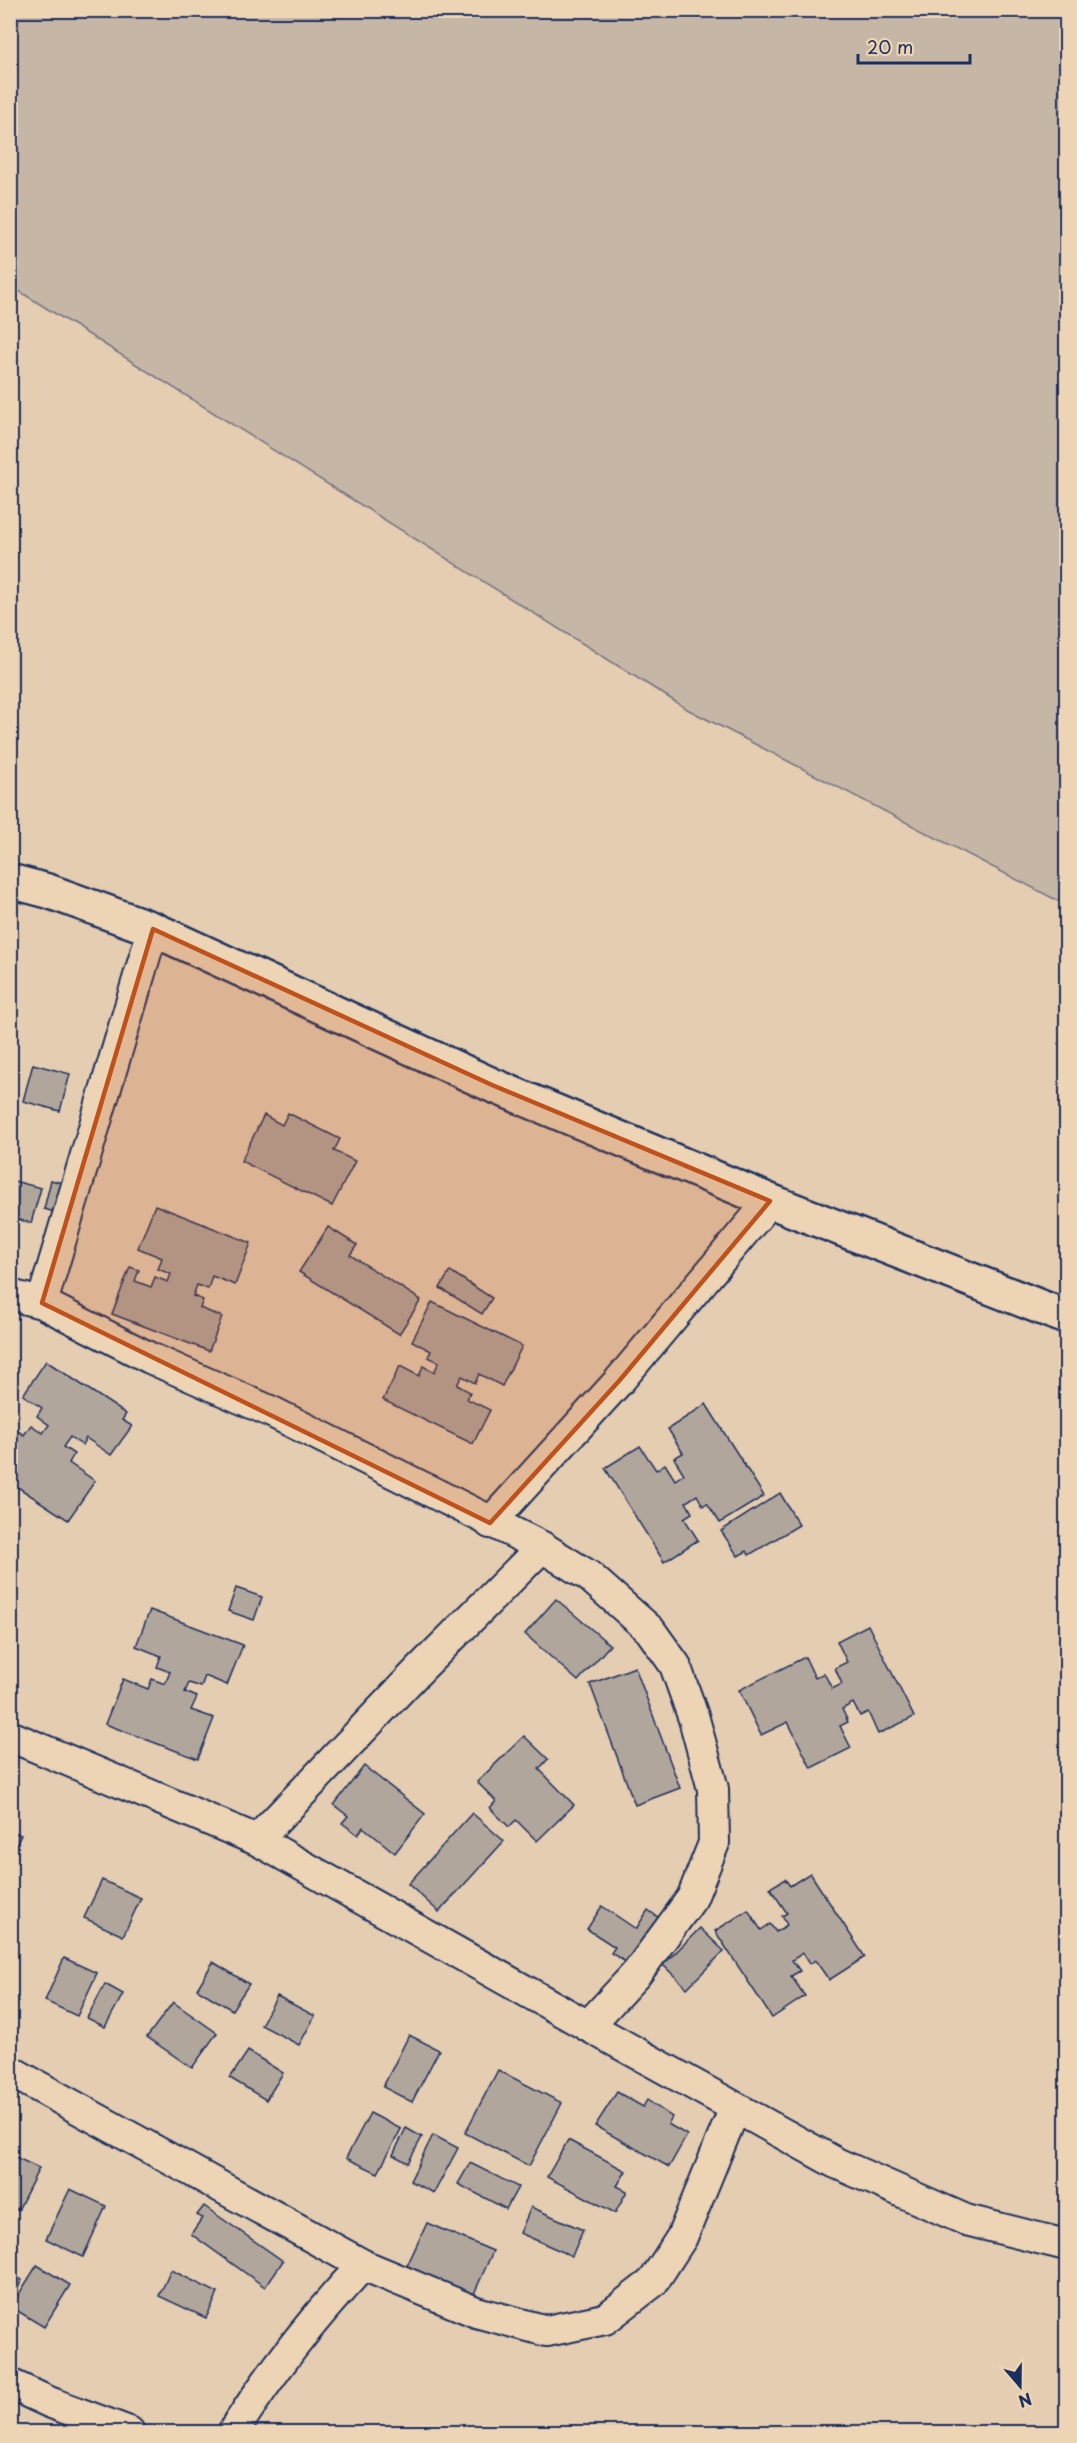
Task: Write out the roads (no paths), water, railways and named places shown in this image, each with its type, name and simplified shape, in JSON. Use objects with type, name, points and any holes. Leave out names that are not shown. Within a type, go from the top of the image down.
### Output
[{"type":"street","points":[[10,868],[48,891]]},
{"type":"street","points":[[10,881],[48,891],[153,929],[492,1085],[770,1200],[1066,1317]]},
{"type":"street","points":[[42,1303],[153,929]]},
{"type":"street","points":[[490,1523],[619,1381],[770,1200]]},
{"type":"street","points":[[10,1295],[42,1303],[150,1358],[272,1412],[542,1547],[598,1584],[650,1630],[675,1665],[713,1789],[714,1843],[692,1899],[637,1972],[588,2026]]},
{"type":"street","points":[[257,1840],[418,1670],[542,1547]]},
{"type":"street","points":[[10,1736],[257,1840],[836,2163],[966,2220],[1066,2245]]},
{"type":"street","points":[[10,2071],[363,2265],[476,2312],[547,2331],[605,2319],[653,2282],[682,2236],[735,2108]]},
{"type":"street","points":[[233,2433],[261,2388],[318,2313],[363,2265]]},
{"type":"street","points":[[10,2384],[48,2402],[129,2433]]}]
